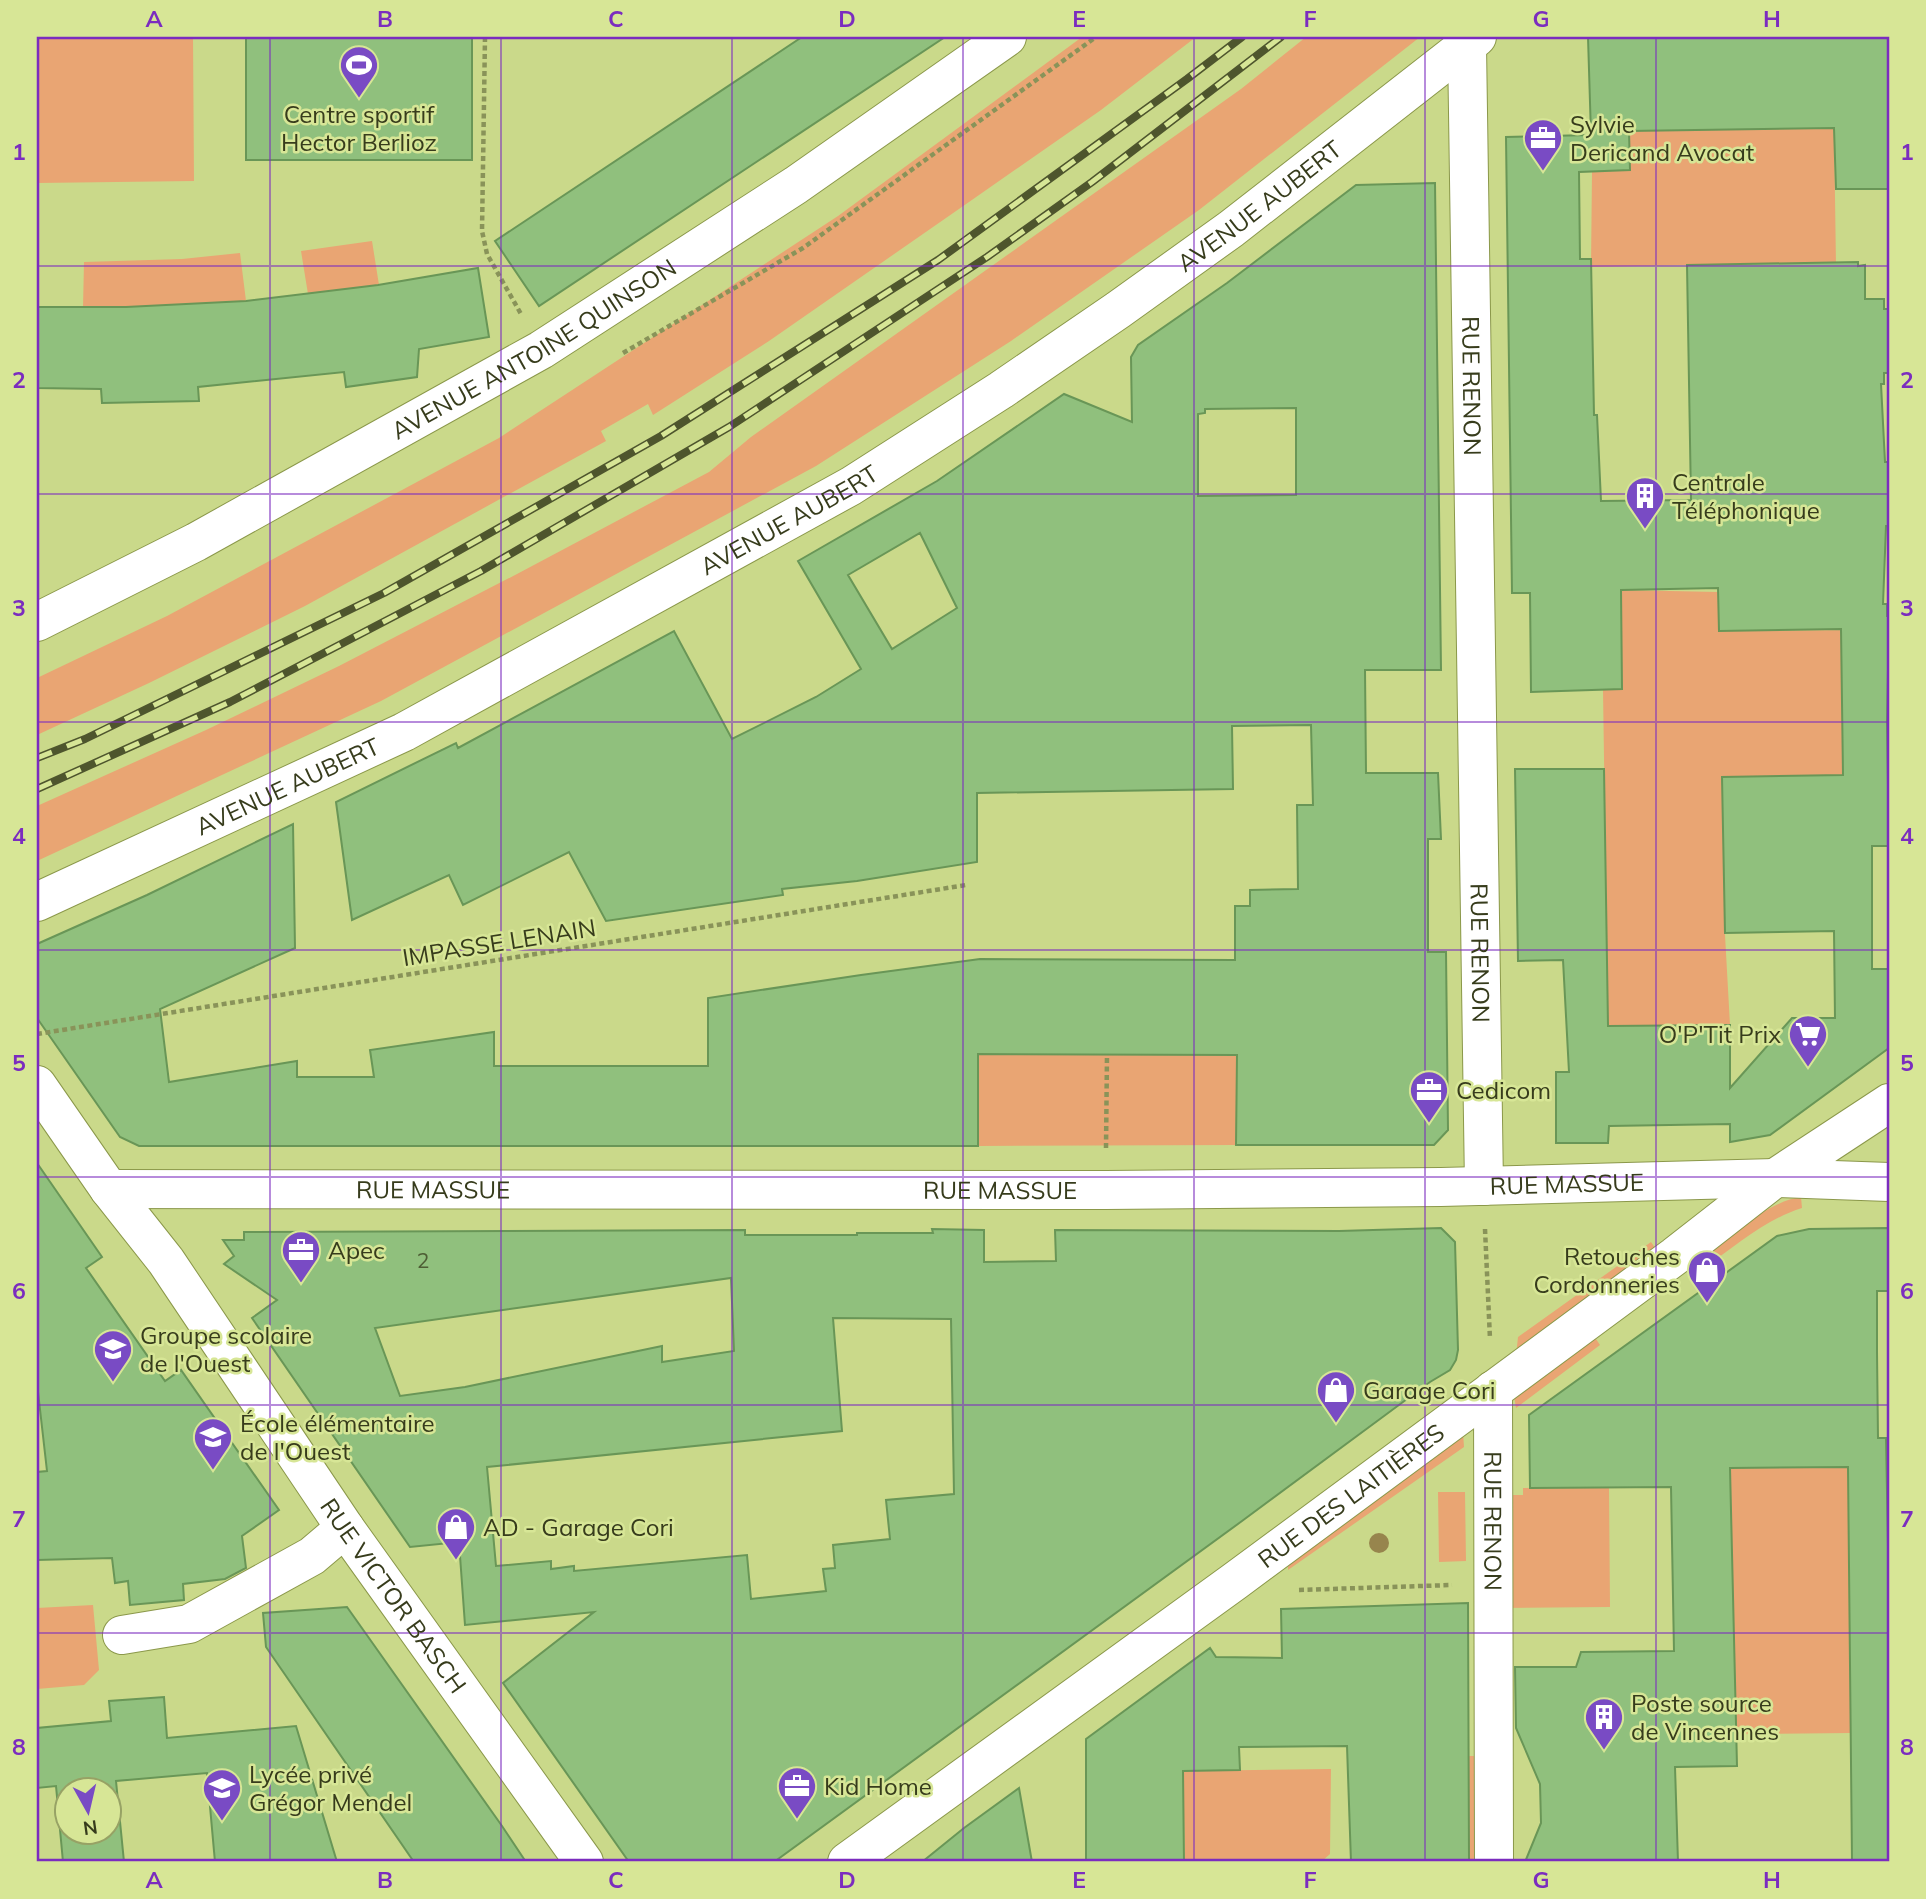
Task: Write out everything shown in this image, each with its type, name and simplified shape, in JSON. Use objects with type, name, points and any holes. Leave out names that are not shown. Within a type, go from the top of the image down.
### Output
[{"type":"street","name":"AVENUE ANTOINE QUINSON","points":[[37,622],[196,542],[541,350],[796,185],[1007,37]]},
{"type":"street","name":"AVENUE AUBERT","points":[[37,902],[404,732],[851,486],[1001,390],[1231,229],[1472,41]]},
{"type":"street","name":"RUE RENON","points":[[1472,41],[1485,1186]]},
{"type":"street","name":"RUE VICTOR BASCH","points":[[37,1085],[109,1189],[166,1261],[345,1528],[584,1862]]},
{"type":"street","name":"RUE DES LAITIÈRES","points":[[848,1862],[1235,1581],[1675,1256],[1775,1178],[1889,1103]]},
{"type":"street","name":"RUE MASSUE","points":[[109,1189],[1107,1190],[1485,1186],[1775,1178],[1889,1182]]},
{"type":"street","name":"RUE RENON","points":[[1493,1390],[1494,1862]]},
{"type":"street","points":[[122,1634],[189,1623],[312,1556],[345,1528]]},
{"type":"path","points":[[485,37],[482,231],[487,254],[526,322]]},
{"type":"path","name":"IMPASSE LENAIN","points":[[37,1034],[966,885]]},
{"type":"path","points":[[1107,1055],[1107,1190]]},
{"type":"path","points":[[1485,1186],[1484,1219],[1493,1390]]},
{"type":"path","points":[[1288,1590],[1493,1584]]},
{"type":"shaded area","points":[[37,37],[193,37],[194,181],[37,183]]},
{"type":"shaded area","points":[[1082,37],[1196,37],[1101,110],[969,202],[769,341],[653,415],[648,404],[601,431],[606,441],[305,606],[37,735],[37,678],[167,616],[499,438],[838,216]]},
{"type":"shaded area","points":[[1306,37],[1420,37],[1199,210],[1011,341],[816,466],[381,701],[37,861],[37,806],[206,730],[339,666],[709,472],[751,437],[1241,89]]},
{"type":"shaded area","points":[[1834,127],[1836,266],[1777,263],[1591,267],[1592,172],[1630,170],[1629,131]]},
{"type":"shaded area","points":[[372,241],[379,285],[308,294],[301,251]]},
{"type":"shaded area","points":[[240,253],[246,301],[83,308],[84,262],[182,259]]},
{"type":"shaded area","points":[[1621,590],[1718,592],[1719,631],[1857,630],[1843,775],[1722,777],[1730,1025],[1608,1026],[1603,690],[1622,689]]},
{"type":"shaded area","points":[[979,1054],[1237,1055],[1236,1145],[978,1146]]},
{"type":"shaded area","points":[[1801,1197],[1802,1208],[1764,1226],[1705,1267],[1699,1259],[1762,1213],[1788,1200]]},
{"type":"shaded area","points":[[1651,1242],[1658,1252],[1516,1356],[1518,1337]]},
{"type":"shaded area","points":[[1594,1336],[1600,1345],[1516,1408],[1514,1395]]},
{"type":"shaded area","points":[[1463,1432],[1464,1447],[1288,1570],[1288,1557]]},
{"type":"shaded area","points":[[1848,1467],[1851,1733],[1674,1735],[1732,1581],[1730,1468]]},
{"type":"shaded area","points":[[1609,1487],[1610,1607],[1499,1608],[1498,1495],[1523,1495],[1523,1488]]},
{"type":"shaded area","points":[[1438,1492],[1465,1492],[1466,1561],[1439,1562]]},
{"type":"shaded area","points":[[93,1605],[99,1670],[84,1685],[37,1689],[37,1608]]},
{"type":"shaded area","points":[[1467,1756],[1481,1756],[1483,1862],[1469,1862]]},
{"type":"shaded area","points":[[1331,1769],[1330,1854],[1321,1862],[1185,1862],[1183,1771]]},
{"type":"building","name":"Centre sportif Hector Berlioz","points":[[246,37],[472,37],[472,160],[246,160]]},
{"type":"building","points":[[802,37],[945,37],[539,306],[495,241]]},
{"type":"building","points":[[1588,37],[1889,37],[1889,189],[1836,189],[1834,128],[1629,131],[1630,170],[1579,172],[1580,259],[1591,259],[1594,415],[1597,415],[1601,501],[1691,500],[1687,265],[1858,262],[1858,266],[1865,265],[1865,299],[1884,299],[1884,309],[1889,309],[1889,373],[1884,373],[1884,384],[1881,384],[1885,462],[1889,462],[1889,526],[1886,526],[1883,604],[1887,604],[1889,616],[1889,846],[1872,846],[1872,969],[1889,969],[1889,1048],[1770,1135],[1730,1142],[1730,1124],[1609,1126],[1608,1143],[1556,1143],[1556,1072],[1569,1072],[1563,960],[1518,961],[1515,769],[1604,769],[1608,1026],[1730,1025],[1730,1088],[1792,1018],[1835,1018],[1834,931],[1725,933],[1722,777],[1843,775],[1841,629],[1719,631],[1718,588],[1621,590],[1622,689],[1531,692],[1530,593],[1512,593],[1506,137],[1591,135]]},
{"type":"building","points":[[1435,183],[1441,670],[1365,670],[1366,773],[1438,773],[1441,839],[1428,839],[1428,952],[1446,952],[1448,1130],[1434,1145],[1236,1145],[1237,1055],[978,1054],[978,1146],[139,1146],[120,1137],[37,1018],[37,944],[147,895],[293,824],[295,948],[160,1009],[169,1082],[297,1061],[297,1077],[374,1077],[370,1050],[494,1032],[494,1066],[708,1066],[708,998],[980,959],[1235,960],[1235,906],[1250,906],[1250,890],[1298,889],[1297,805],[1313,805],[1311,725],[1232,726],[1233,789],[977,793],[977,862],[857,881],[782,889],[783,895],[606,921],[569,852],[463,905],[449,875],[352,920],[336,802],[456,743],[458,748],[674,631],[732,739],[816,697],[861,669],[798,561],[937,481],[1064,394],[1132,422],[1131,357],[1138,345],[1227,283],[1356,185]],"holes":[[[1296,408],[1296,495],[1198,496],[1198,414],[1205,413],[1205,409]],[[920,533],[957,608],[892,649],[848,575]]]},
{"type":"building","points":[[478,268],[489,337],[419,349],[417,377],[346,387],[344,372],[198,387],[199,401],[102,403],[101,389],[37,388],[37,307],[126,307],[246,301],[378,285]]},
{"type":"building","name":"Groupe scolaire de l'Ouest","points":[[37,1163],[102,1257],[86,1268],[165,1381],[181,1370],[279,1510],[242,1536],[246,1568],[225,1579],[183,1584],[184,1600],[130,1605],[128,1581],[115,1583],[112,1558],[37,1560],[37,1472],[47,1471],[37,1383]]},
{"type":"building","points":[[1441,1228],[1455,1242],[1458,1350],[1450,1370],[774,1862],[629,1862],[503,1683],[594,1612],[465,1625],[459,1542],[410,1547],[252,1318],[277,1300],[224,1264],[234,1256],[223,1240],[244,1240],[244,1232],[745,1230],[745,1235],[857,1235],[933,1233],[932,1229],[984,1230],[984,1262],[1056,1261],[1055,1230],[1339,1231]],"holes":[[[731,1278],[734,1351],[662,1362],[662,1346],[465,1387],[400,1396],[375,1328]],[[833,1318],[951,1319],[954,1494],[886,1500],[890,1539],[833,1545],[835,1568],[823,1569],[826,1591],[751,1599],[747,1555],[574,1571],[574,1566],[551,1569],[551,1561],[496,1566],[487,1467],[842,1431]]]},
{"type":"building","points":[[1889,1228],[1889,1291],[1877,1291],[1877,1352],[1878,1438],[1886,1438],[1889,1862],[1852,1862],[1848,1467],[1730,1468],[1737,1766],[1675,1767],[1678,1862],[1525,1862],[1541,1823],[1540,1784],[1516,1728],[1515,1667],[1576,1667],[1581,1652],[1674,1651],[1671,1487],[1530,1488],[1529,1415],[1777,1236],[1809,1229]]},
{"type":"building","points":[[1468,1603],[1469,1862],[1351,1862],[1347,1746],[1239,1747],[1240,1770],[1183,1771],[1184,1862],[1086,1862],[1086,1739],[1210,1648],[1216,1657],[1282,1658],[1281,1609]]},
{"type":"building","points":[[347,1607],[526,1862],[414,1862],[266,1647],[263,1613]]},
{"type":"building","points":[[164,1697],[167,1738],[296,1726],[337,1862],[215,1862],[207,1773],[122,1780],[122,1776],[52,1776],[52,1786],[37,1788],[37,1728],[111,1721],[109,1701]]},
{"type":"building","points":[[1019,1788],[1032,1862],[922,1862],[964,1828]]},
{"type":"building","points":[[122,1842],[124,1862],[63,1862],[62,1846],[122,1846]]},
{"type":"railway","points":[[37,758],[85,739],[384,593],[661,436],[938,260],[1242,37]]},
{"type":"railway","points":[[37,789],[230,702],[481,571],[729,427],[987,257],[1092,182],[1281,37]]},
{"type":"place","name":"Centre sportif Hector Berlioz","points":[[359,99]]},
{"type":"place","name":"Sylvie Dericand Avocat","points":[[1543,172]]},
{"type":"place","name":"Centrale Téléphonique","points":[[1645,530]]},
{"type":"place","name":"O'P'Tit Prix","points":[[1808,1068]]},
{"type":"place","name":"Cedicom","points":[[1429,1124]]},
{"type":"place","name":"Apec","points":[[301,1284]]},
{"type":"place","name":"Retouches Cordonneries","points":[[1707,1304]]},
{"type":"place","name":"Groupe scolaire de l'Ouest","points":[[113,1383]]},
{"type":"place","name":"Garage Cori","points":[[1336,1424]]},
{"type":"place","name":"École élémentaire de l'Ouest","points":[[213,1471]]},
{"type":"place","name":"AD - Garage Cori","points":[[456,1561]]},
{"type":"place","name":"Poste source de Vincennes","points":[[1604,1751]]},
{"type":"place","name":"Kid Home","points":[[797,1820]]},
{"type":"place","name":"Lycée privé Grégor Mendel","points":[[222,1822]]}]
